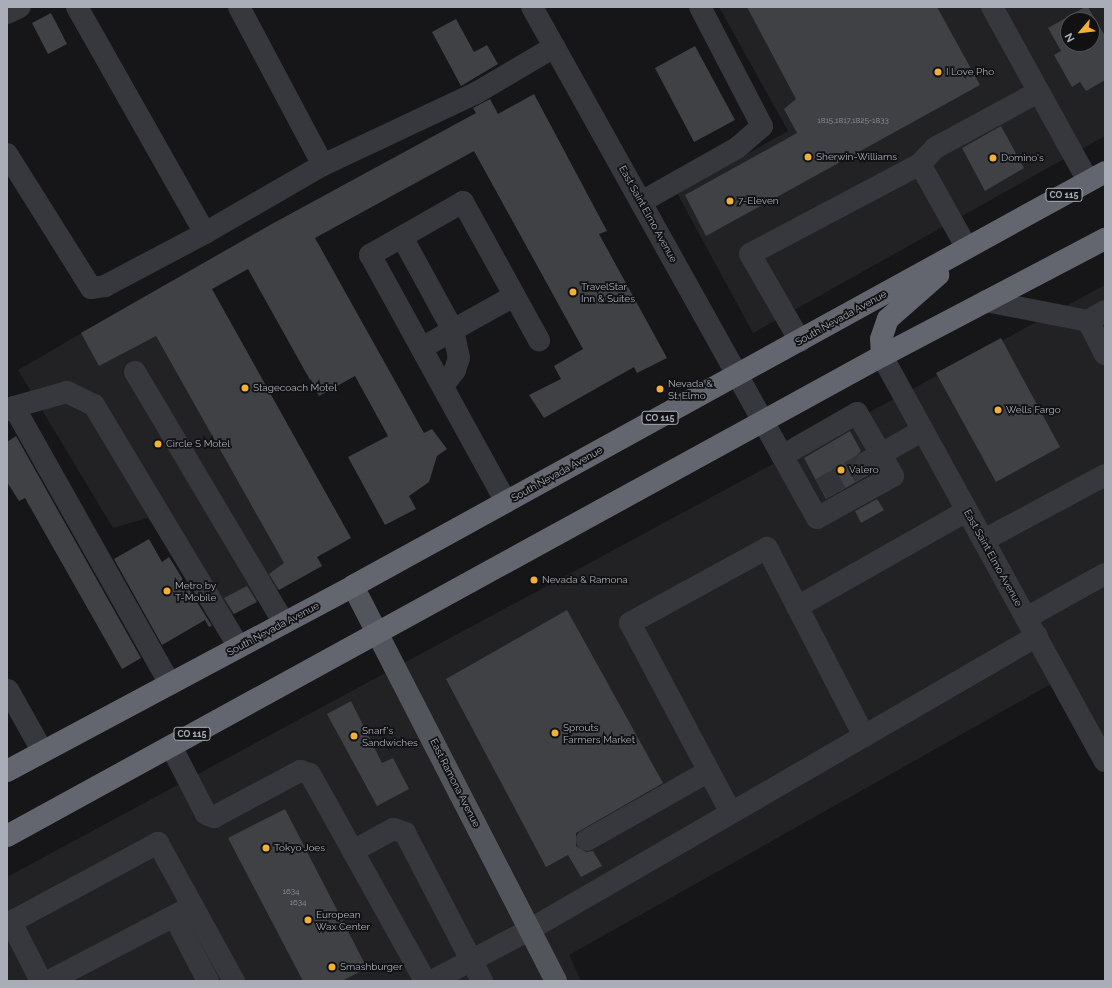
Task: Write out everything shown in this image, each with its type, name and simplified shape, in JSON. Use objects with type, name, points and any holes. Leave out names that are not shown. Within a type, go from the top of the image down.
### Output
[{"type":"highway","name":"South Nevada Avenue","points":[[7,771],[353,586],[1097,177]]},
{"type":"highway","name":"CO 115","points":[[7,836],[882,356],[1105,239]]},
{"type":"highway","points":[[882,356],[880,339],[888,319],[967,248]]},
{"type":"main road","name":"East Ramona Avenue","points":[[353,586],[556,981]]},
{"type":"street","points":[[7,13],[20,7]]},
{"type":"street","points":[[77,7],[205,233]]},
{"type":"street","points":[[239,7],[323,165]]},
{"type":"street","name":"East Saint Elmo Avenue","points":[[532,7],[782,456],[813,493],[817,518],[892,476],[874,458]]},
{"type":"street","points":[[641,202],[737,148],[762,126],[700,7]]},
{"type":"street","points":[[992,7],[1038,92],[1097,177]]},
{"type":"street","points":[[7,154],[91,288],[105,286],[205,233],[323,165],[476,93],[554,47]]},
{"type":"street","points":[[800,341],[750,254],[920,164],[936,148],[1038,92]]},
{"type":"street","points":[[920,164],[967,248]]},
{"type":"street","points":[[506,502],[370,255],[463,202],[539,340]]},
{"type":"street","points":[[402,237],[453,330],[458,358],[455,370],[443,386]]},
{"type":"street","points":[[422,348],[514,296]]},
{"type":"street","points":[[986,301],[1097,316],[1105,354]]},
{"type":"street","name":"East Saint Elmo Avenue","points":[[882,356],[1105,761]]},
{"type":"street","points":[[135,372],[284,622]]},
{"type":"street","points":[[170,684],[10,409],[67,392],[94,404],[239,647]]},
{"type":"street","points":[[782,456],[857,413],[874,458],[923,430]]},
{"type":"street","points":[[984,540],[1105,475]]},
{"type":"street","points":[[797,607],[967,510]]},
{"type":"street","points":[[730,811],[630,623],[766,548],[864,736]]},
{"type":"street","points":[[432,981],[529,930],[730,811],[864,736],[1032,627],[1105,574]]},
{"type":"street","points":[[8,690],[43,752]]},
{"type":"street","points":[[171,746],[206,814],[214,817],[300,771],[310,774],[425,981]]},
{"type":"street","points":[[586,840],[709,772]]},
{"type":"street","points":[[353,851],[393,829],[406,833],[482,981]]},
{"type":"street","points":[[41,981],[11,922],[158,843],[234,981]]},
{"type":"street","points":[[49,981],[193,906]]},
{"type":"street","points":[[174,916],[208,981]]},
{"type":"shaded area","points":[[719,7],[1105,7],[1105,136],[753,333],[677,193],[788,131]]},
{"type":"shaded area","name":"Circle S Motel","points":[[165,285],[322,566],[215,624],[148,518],[113,528],[18,370]]},
{"type":"shaded area","points":[[1105,285],[1105,756],[1060,679],[569,955],[581,981],[7,981],[7,877]]},
{"type":"building","points":[[747,7],[937,7],[980,85],[706,236],[685,195],[797,133],[784,109],[796,99]]},
{"type":"building","points":[[1085,7],[1088,7],[1091,12],[1076,12]]},
{"type":"building","points":[[51,13],[67,44],[48,54],[32,23]]},
{"type":"building","points":[[456,19],[474,52],[487,45],[498,64],[461,86],[432,32]]},
{"type":"building","points":[[1060,21],[1060,49],[1048,28]]},
{"type":"building","points":[[1100,27],[1105,36],[1105,80],[1086,91],[1080,82],[1072,87],[1054,55],[1060,52],[1100,52]]},
{"type":"building","points":[[695,46],[735,120],[694,142],[655,68]]},
{"type":"building","points":[[534,94],[607,231],[599,234],[667,358],[637,373],[634,367],[544,418],[529,395],[561,379],[554,366],[583,349],[474,151],[315,238],[424,433],[432,429],[447,449],[437,456],[429,482],[409,496],[416,509],[385,525],[348,457],[388,436],[355,376],[319,396],[248,269],[212,289],[351,538],[317,557],[322,566],[279,590],[269,574],[284,563],[156,336],[99,366],[81,333],[270,225],[476,113],[473,108],[490,99],[498,114]]},
{"type":"building","name":"Domino's","points":[[1001,126],[1024,168],[985,191],[962,148]]},
{"type":"building","name":"Wells Fargo","points":[[1001,338],[1060,447],[996,482],[936,373]]},
{"type":"building","name":"Valero","points":[[850,431],[861,451],[856,456],[856,468],[861,473],[872,473],[826,499],[804,458]]},
{"type":"building","points":[[16,436],[141,658],[122,669],[25,498],[19,501],[7,482],[7,442]]},
{"type":"building","points":[[877,499],[884,510],[861,523],[855,511]]},
{"type":"building","name":"Metro by T-Mobile","points":[[149,539],[162,562],[169,557],[212,626],[209,627],[205,620],[162,645],[114,559]]},
{"type":"building","points":[[247,586],[257,602],[234,614],[224,598]]},
{"type":"building","name":"Sprouts Farmers Market","points":[[567,610],[663,783],[576,833],[576,846],[586,852],[593,851],[602,866],[581,877],[568,855],[546,867],[446,679]]},
{"type":"building","name":"Snarf's Sandwiches","points":[[351,701],[382,763],[393,758],[409,789],[377,806],[327,714]]},
{"type":"building","points":[[285,809],[367,968],[342,981],[303,981],[228,838]]},
{"type":"tunnel","points":[[821,489],[867,462]]},
{"type":"place","name":"I Love Pho","points":[[938,72]]},
{"type":"place","name":"Sherwin-Williams","points":[[808,157]]},
{"type":"place","name":"Domino's","points":[[993,158]]},
{"type":"place","name":"7-Eleven","points":[[730,201]]},
{"type":"place","name":"TravelStar Inn & Suites","points":[[573,292]]},
{"type":"place","name":"Stagecoach Motel","points":[[245,388]]},
{"type":"place","name":"Nevada & St. Elmo","points":[[660,389]]},
{"type":"place","name":"Wells Fargo","points":[[998,410]]},
{"type":"place","name":"Circle S Motel","points":[[158,444]]},
{"type":"place","name":"Valero","points":[[841,470]]},
{"type":"place","name":"Nevada & Ramona","points":[[534,580]]},
{"type":"place","name":"Metro by T-Mobile","points":[[167,591]]},
{"type":"place","name":"Sprouts Farmers Market","points":[[555,733]]},
{"type":"place","name":"Snarf's Sandwiches","points":[[354,736]]},
{"type":"place","name":"Tokyo Joes","points":[[266,848]]},
{"type":"place","name":"European Wax Center","points":[[308,920]]},
{"type":"place","name":"Smashburger","points":[[332,967]]}]
